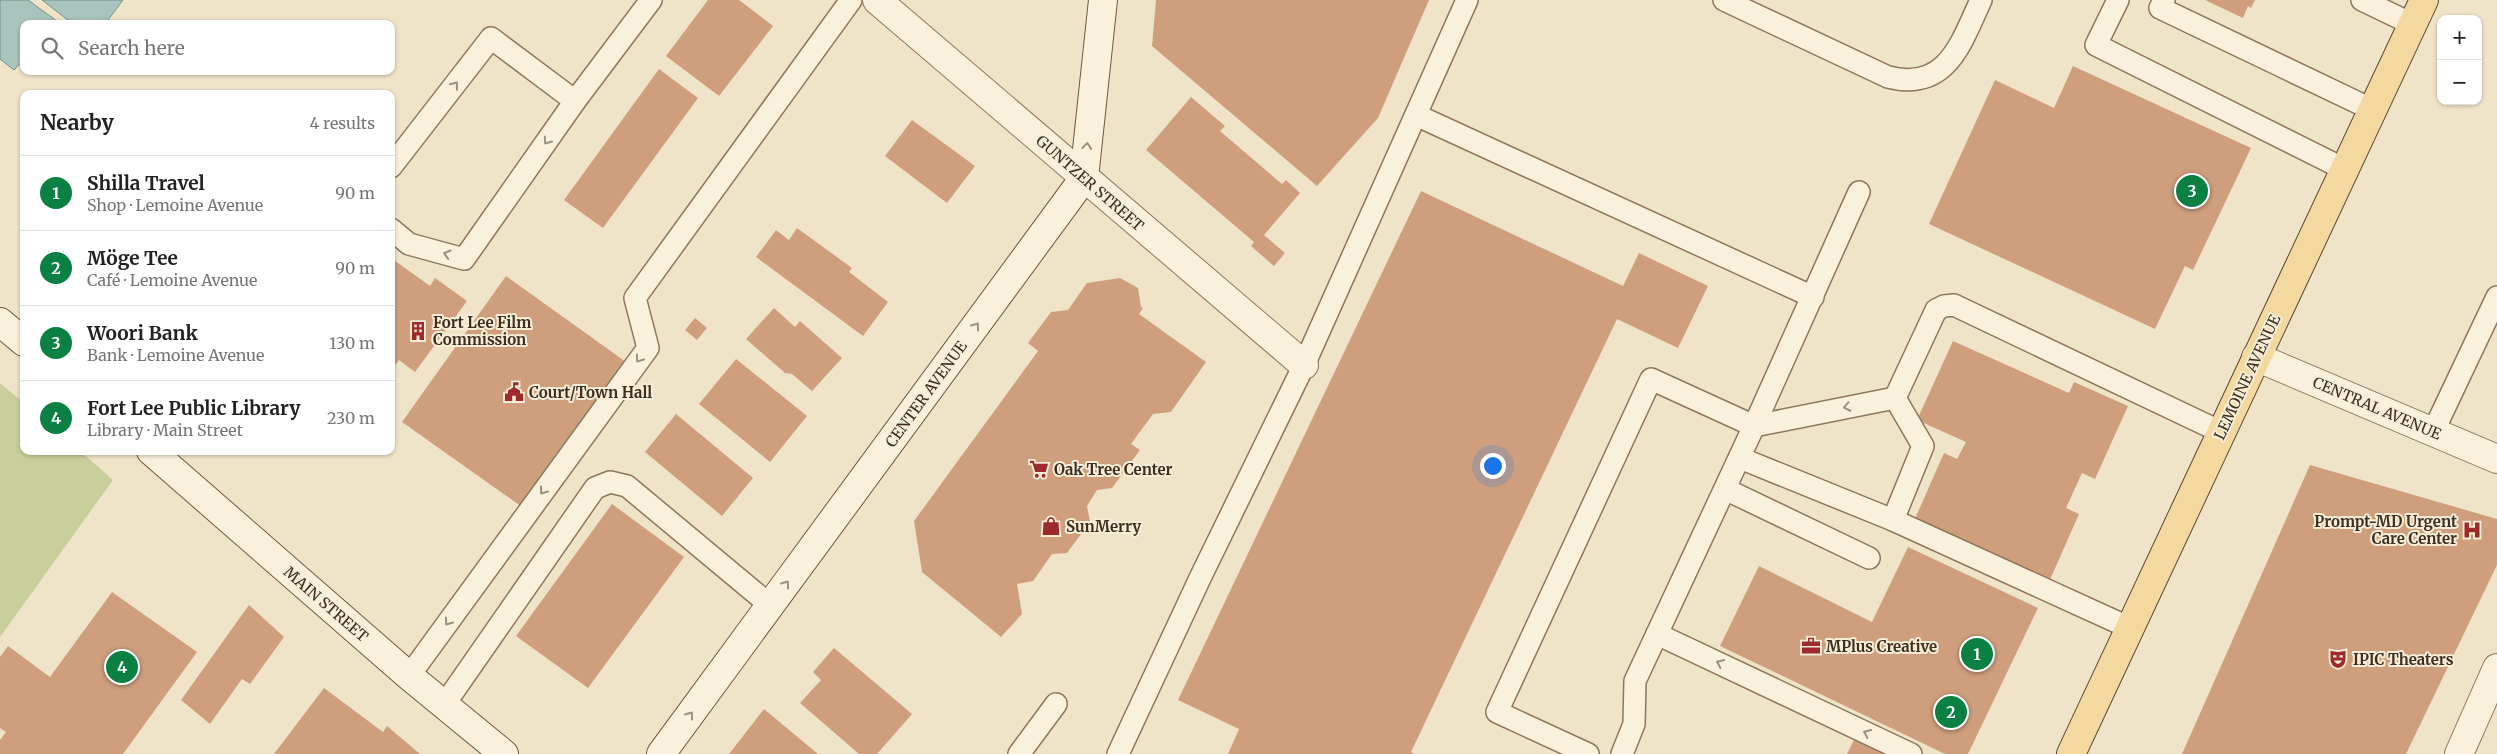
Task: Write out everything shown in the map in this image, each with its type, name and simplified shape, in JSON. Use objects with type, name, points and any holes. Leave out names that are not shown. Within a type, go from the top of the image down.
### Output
[{"type":"main road","name":"GUNTZER STREET","points":[[877,0],[1304,365]]},
{"type":"main road","points":[[1084,178],[1103,0]]},
{"type":"main road","name":"LEMOINE AVENUE","points":[[2071,754],[2344,169],[2424,7]]},
{"type":"main road","name":"CENTER AVENUE","points":[[661,754],[1084,178]]},
{"type":"main road","points":[[0,322],[20,339]]},
{"type":"main road","name":"CENTRAL AVENUE","points":[[2256,357],[2497,459]]},
{"type":"main road","name":"MAIN STREET","points":[[159,455],[409,676],[504,754]]},
{"type":"main road","points":[[2458,754],[2497,668]]},
{"type":"lane","points":[[395,232],[409,244],[464,259],[575,101],[651,0]]},
{"type":"lane","points":[[409,676],[648,348],[635,298],[851,0]]},
{"type":"lane","points":[[1118,754],[1201,576],[1304,365],[1467,0]]},
{"type":"lane","points":[[1724,0],[1888,77],[1899,80],[1923,78],[1937,73],[1958,50],[1981,0]]},
{"type":"lane","points":[[2118,0],[2096,45],[2344,169]]},
{"type":"lane","points":[[2362,0],[2424,7]]},
{"type":"lane","points":[[2156,3],[2373,110]]},
{"type":"lane","points":[[395,161],[491,38],[575,101]]},
{"type":"lane","points":[[1416,115],[1813,297]]},
{"type":"lane","points":[[1622,754],[1634,724],[1635,681],[1740,458],[1859,192]]},
{"type":"lane","points":[[2433,432],[2497,297]]},
{"type":"lane","points":[[1895,398],[1936,310],[1944,306],[1954,305],[2221,432]]},
{"type":"lane","points":[[1588,754],[1497,712],[1651,379],[1754,426],[1895,398]]},
{"type":"lane","points":[[1893,520],[1922,446],[1895,398]]},
{"type":"lane","points":[[1740,458],[1893,520],[2130,628]]},
{"type":"lane","points":[[444,705],[595,488],[610,482],[627,486],[771,606]]},
{"type":"lane","points":[[1724,489],[1869,558]]},
{"type":"lane","points":[[1657,634],[1911,754]]},
{"type":"lane","points":[[1019,754],[1056,704]]},
{"type":"green space","points":[[0,383],[20,400],[20,455],[85,455],[113,480],[0,637]]},
{"type":"water","points":[[0,0],[28,0],[56,20],[20,20],[20,64],[14,70],[0,59]]},
{"type":"water","points":[[42,0],[123,0],[108,20],[68,20]]},
{"type":"building","points":[[708,0],[739,0],[773,26],[719,96],[666,56]]},
{"type":"building","points":[[1156,0],[1429,0],[1378,118],[1317,186],[1152,46]]},
{"type":"building","points":[[2205,0],[2255,0],[2251,8],[2248,6],[2243,18]]},
{"type":"building","points":[[2073,66],[2251,148],[2193,270],[2185,266],[2155,329],[1929,224],[1995,80],[2054,108]]},
{"type":"building","points":[[659,69],[698,98],[603,228],[564,200]]},
{"type":"building","points":[[1191,97],[1225,126],[1220,131],[1282,184],[1286,180],[1300,193],[1264,235],[1285,253],[1274,266],[1251,246],[1254,242],[1146,150]]},
{"type":"building","points":[[912,120],[975,166],[947,203],[885,156]]},
{"type":"building","points":[[1421,191],[1623,286],[1639,253],[1708,286],[1678,348],[1617,319],[1411,752],[1414,754],[1228,754],[1239,729],[1178,700]]},
{"type":"building","points":[[797,228],[852,268],[849,272],[888,302],[863,336],[756,257],[776,230],[789,240]]},
{"type":"building","name":"Fort Lee Film Commission","points":[[395,261],[430,286],[435,278],[467,301],[415,372],[399,360],[395,366]]},
{"type":"building","name":"Court/Town Hall","points":[[506,276],[626,362],[522,507],[402,422]]},
{"type":"building","name":"Oak Tree Center","points":[[1120,278],[1138,288],[1141,307],[1143,308],[1139,314],[1206,362],[1171,412],[1153,414],[1131,444],[1140,450],[1112,488],[1097,490],[1087,506],[1090,522],[1067,553],[1052,554],[1033,581],[1017,584],[1022,614],[1001,637],[922,572],[914,521],[1038,351],[1028,343],[1051,312],[1068,310],[1087,283]]},
{"type":"building","points":[[774,308],[795,327],[800,321],[842,358],[812,391],[792,374],[785,373],[746,339]]},
{"type":"building","points":[[695,318],[707,328],[697,340],[685,330]]},
{"type":"building","points":[[1953,341],[2069,393],[2074,382],[2128,406],[2095,479],[2082,473],[2066,508],[2079,514],[2049,582],[1914,521],[1944,453],[1957,459],[1966,442],[1917,420]]},
{"type":"building","points":[[736,359],[807,416],[770,462],[699,404]]},
{"type":"building","points":[[676,414],[753,478],[722,516],[645,452]]},
{"type":"building","name":"IPIC Theaters","points":[[2310,465],[2497,519],[2497,565],[2406,754],[2182,754]]},
{"type":"building","points":[[612,504],[684,557],[588,688],[516,636]]},
{"type":"building","points":[[1908,547],[2038,608],[1968,754],[1945,754],[1720,646],[1759,566],[1872,622]]},
{"type":"building","points":[[112,592],[197,652],[123,754],[0,754],[0,740],[6,732],[0,728],[0,657],[8,646],[50,677]]},
{"type":"building","points":[[249,605],[284,637],[250,684],[242,679],[210,724],[181,700]]},
{"type":"building","points":[[834,648],[912,714],[877,754],[859,754],[800,703],[821,680],[813,672]]},
{"type":"building","points":[[324,688],[383,732],[387,726],[420,754],[274,754]]},
{"type":"building","points":[[764,709],[818,754],[729,754]]},
{"type":"building","points":[[1856,736],[1891,754],[1847,754]]},
{"type":"place","name":"Woori Bank","points":[[2192,191]]},
{"type":"place","name":"Fort Lee Film Commission","points":[[418,331]]},
{"type":"place","name":"Court/Town Hall","points":[[514,392]]},
{"type":"place","name":"Oak Tree Center","points":[[1039,469]]},
{"type":"place","name":"SunMerry","points":[[1051,526]]},
{"type":"place","name":"Prompt-MD Urgent Care Center","points":[[2472,530]]},
{"type":"place","name":"MPlus Creative","points":[[1811,646]]},
{"type":"place","name":"Shilla Travel","points":[[1977,654]]},
{"type":"place","name":"IPIC Theaters","points":[[2338,659]]},
{"type":"place","name":"Fort Lee Public Library","points":[[122,667]]},
{"type":"place","name":"Möge Tee","points":[[1951,712]]}]
